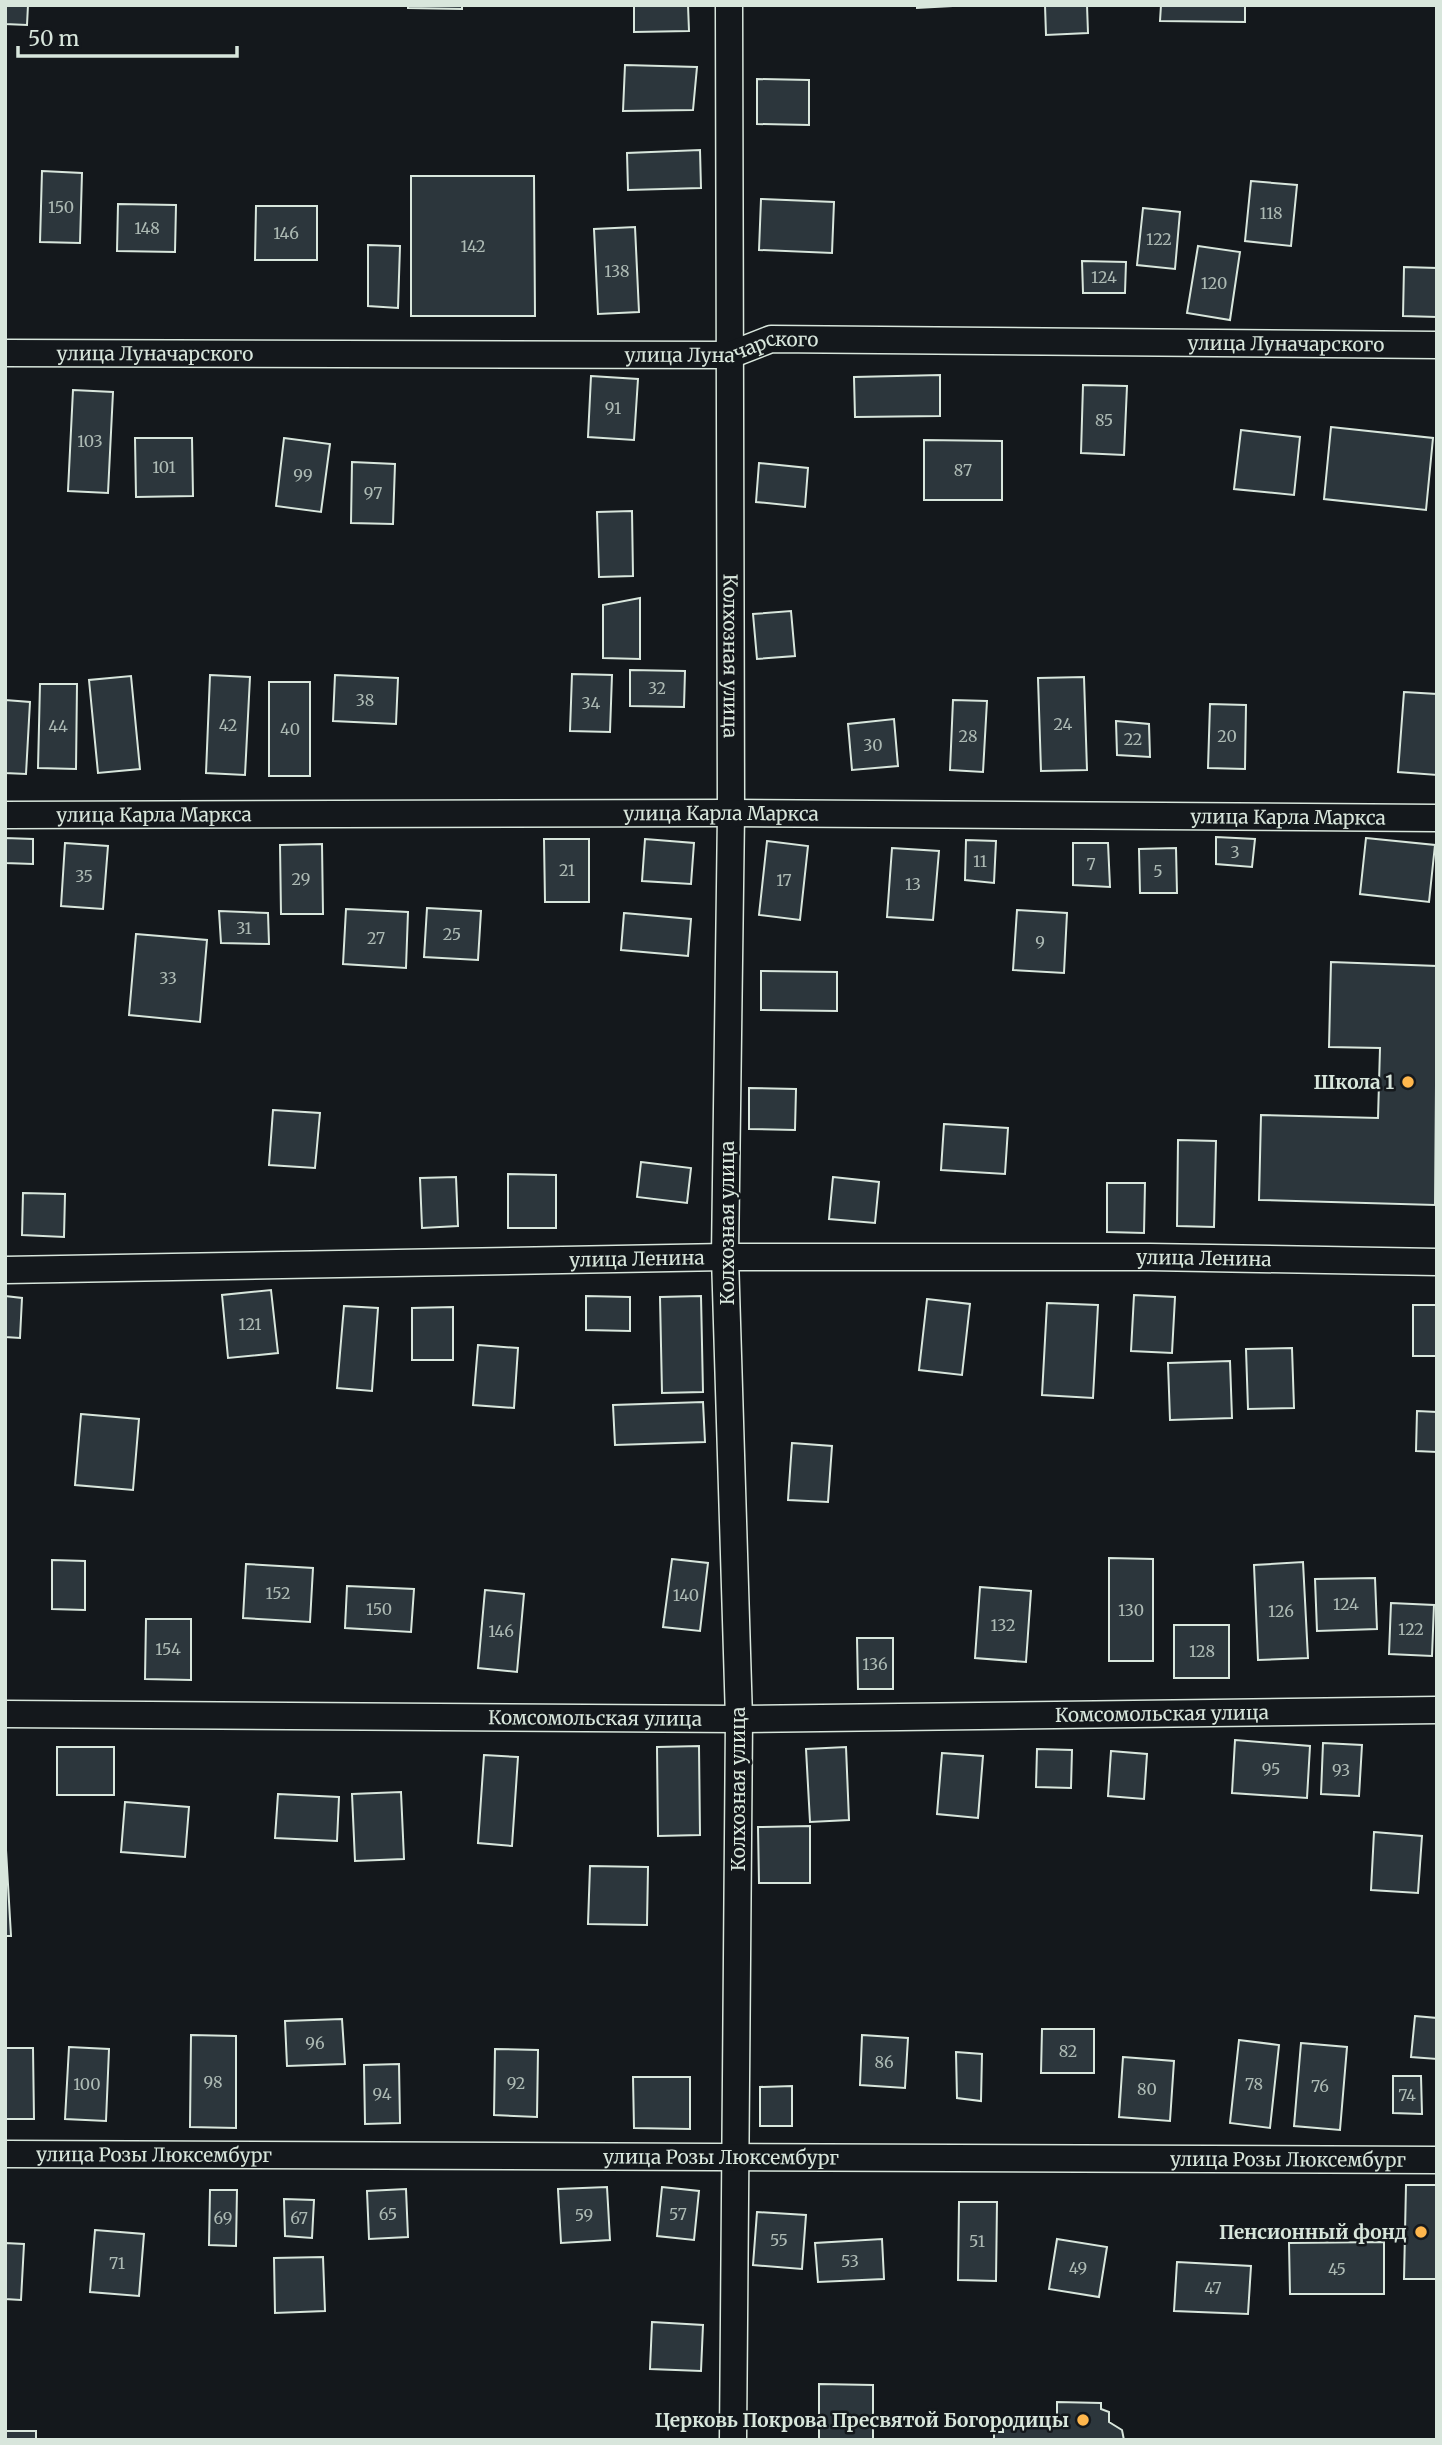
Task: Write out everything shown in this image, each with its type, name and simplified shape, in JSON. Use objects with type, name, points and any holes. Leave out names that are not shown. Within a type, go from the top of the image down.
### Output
[{"type":"street","name":"Колхозная улица","points":[[729,5],[731,813],[725,1257],[739,1719],[733,2440]]},
{"type":"street","name":"улица Луначарского","points":[[5,353],[730,355],[771,339],[1437,345]]},
{"type":"street","name":"улица Карла Маркса","points":[[5,815],[731,813],[1437,818]]},
{"type":"street","name":"улица Ленина","points":[[5,1270],[725,1257],[1150,1257],[1437,1262]]},
{"type":"street","name":"Комсомольская улица","points":[[5,1714],[739,1719],[1437,1710]]},
{"type":"street","name":"улица Розы Люксембург","points":[[5,2154],[1437,2160]]},
{"type":"building","points":[[5,5],[28,5],[27,25],[5,24]]},
{"type":"building","points":[[408,5],[462,5],[462,9],[408,8]]},
{"type":"building","points":[[634,5],[688,5],[689,31],[634,32]]},
{"type":"building","points":[[917,5],[952,5],[952,6],[917,8]]},
{"type":"building","points":[[1045,5],[1087,5],[1088,33],[1046,35]]},
{"type":"building","points":[[1161,5],[1245,5],[1245,22],[1160,21]]},
{"type":"building","points":[[625,65],[697,67],[693,110],[623,111]]},
{"type":"building","points":[[757,79],[809,80],[809,125],[757,124]]},
{"type":"building","points":[[700,150],[701,188],[628,190],[627,153]]},
{"type":"building","points":[[42,171],[82,173],[80,243],[40,242]]},
{"type":"building","points":[[411,176],[534,176],[535,316],[411,316]]},
{"type":"building","points":[[1251,181],[1297,185],[1291,246],[1245,241]]},
{"type":"building","points":[[761,199],[834,202],[832,253],[759,250]]},
{"type":"building","points":[[118,204],[176,205],[175,252],[117,251]]},
{"type":"building","points":[[256,206],[317,206],[317,260],[255,260]]},
{"type":"building","points":[[1143,208],[1180,212],[1175,269],[1137,265]]},
{"type":"building","points":[[635,227],[639,312],[598,314],[594,229]]},
{"type":"building","points":[[368,245],[400,246],[398,308],[368,306]]},
{"type":"building","points":[[1198,246],[1240,252],[1230,320],[1187,313]]},
{"type":"building","points":[[1082,261],[1126,262],[1125,293],[1083,293]]},
{"type":"building","points":[[1404,267],[1437,268],[1437,317],[1403,316]]},
{"type":"building","points":[[940,375],[940,416],[855,417],[854,377]]},
{"type":"building","points":[[591,376],[638,379],[634,440],[588,437]]},
{"type":"building","points":[[1083,385],[1127,386],[1124,455],[1081,453]]},
{"type":"building","points":[[73,390],[113,392],[108,493],[68,491]]},
{"type":"building","points":[[1331,427],[1433,438],[1426,510],[1324,499]]},
{"type":"building","points":[[1241,430],[1300,437],[1294,495],[1234,489]]},
{"type":"building","points":[[135,438],[192,438],[193,496],[136,497]]},
{"type":"building","points":[[284,438],[330,444],[321,512],[276,506]]},
{"type":"building","points":[[924,440],[1002,441],[1002,500],[924,500]]},
{"type":"building","points":[[352,462],[395,464],[393,524],[351,523]]},
{"type":"building","points":[[759,463],[808,468],[805,507],[756,502]]},
{"type":"building","points":[[632,511],[633,576],[599,577],[597,512]]},
{"type":"building","points":[[640,598],[640,659],[603,658],[603,605]]},
{"type":"building","points":[[791,611],[795,656],[757,659],[753,614]]},
{"type":"building","points":[[630,670],[685,671],[684,707],[630,706]]},
{"type":"building","points":[[572,674],[612,675],[610,732],[570,731]]},
{"type":"building","points":[[210,675],[250,677],[245,775],[206,773]]},
{"type":"building","points":[[335,675],[398,678],[396,724],[333,721]]},
{"type":"building","points":[[131,676],[140,769],[98,773],[89,680]]},
{"type":"building","points":[[1084,677],[1087,770],[1041,771],[1038,678]]},
{"type":"building","points":[[269,682],[310,682],[310,776],[269,776]]},
{"type":"building","points":[[40,684],[77,684],[76,769],[38,768]]},
{"type":"building","points":[[1404,692],[1437,694],[1437,775],[1398,772]]},
{"type":"building","points":[[5,700],[30,702],[26,774],[5,773]]},
{"type":"building","points":[[953,700],[987,701],[983,772],[950,770]]},
{"type":"building","points":[[1210,704],[1246,705],[1245,769],[1208,768]]},
{"type":"building","points":[[894,719],[898,766],[852,770],[848,724]]},
{"type":"building","points":[[1116,721],[1149,724],[1150,757],[1117,755]]},
{"type":"building","points":[[1216,837],[1255,839],[1252,867],[1216,864]]},
{"type":"building","points":[[5,838],[33,839],[33,864],[5,863]]},
{"type":"building","points":[[1366,838],[1435,845],[1429,902],[1360,894]]},
{"type":"building","points":[[544,839],[589,839],[589,902],[545,902]]},
{"type":"building","points":[[645,839],[694,843],[691,884],[642,881]]},
{"type":"building","points":[[966,840],[996,841],[994,883],[965,880]]},
{"type":"building","points":[[767,841],[808,846],[800,920],[759,915]]},
{"type":"building","points":[[65,843],[108,846],[103,909],[61,906]]},
{"type":"building","points":[[1073,843],[1108,843],[1110,887],[1073,885]]},
{"type":"building","points":[[322,844],[323,914],[281,914],[280,845]]},
{"type":"building","points":[[892,848],[939,851],[933,920],[887,917]]},
{"type":"building","points":[[1176,848],[1177,893],[1140,893],[1139,849]]},
{"type":"building","points":[[427,908],[481,911],[478,960],[424,957]]},
{"type":"building","points":[[346,909],[408,912],[406,968],[343,964]]},
{"type":"building","points":[[1017,910],[1067,913],[1064,973],[1013,970]]},
{"type":"building","points":[[219,911],[268,913],[269,944],[221,943]]},
{"type":"building","points":[[624,913],[691,919],[688,956],[621,950]]},
{"type":"building","points":[[136,934],[207,940],[200,1022],[129,1015]]},
{"type":"building","name":"Школа 1","points":[[1331,962],[1437,966],[1435,1205],[1259,1200],[1261,1115],[1378,1118],[1380,1048],[1329,1047]]},
{"type":"building","points":[[761,971],[837,972],[837,1011],[761,1010]]},
{"type":"building","points":[[749,1088],[796,1089],[795,1130],[749,1129]]},
{"type":"building","points":[[273,1110],[320,1113],[315,1168],[269,1165]]},
{"type":"building","points":[[944,1124],[1008,1128],[1005,1174],[941,1170]]},
{"type":"building","points":[[1178,1140],[1216,1141],[1214,1227],[1177,1226]]},
{"type":"building","points":[[641,1162],[691,1168],[687,1203],[637,1197]]},
{"type":"building","points":[[508,1174],[556,1175],[556,1228],[508,1228]]},
{"type":"building","points":[[456,1177],[458,1226],[422,1228],[420,1178]]},
{"type":"building","points":[[833,1177],[879,1182],[875,1223],[829,1219]]},
{"type":"building","points":[[1107,1183],[1145,1183],[1144,1233],[1107,1232]]},
{"type":"building","points":[[23,1193],[65,1194],[64,1237],[22,1235]]},
{"type":"building","points":[[271,1290],[278,1353],[228,1358],[222,1295]]},
{"type":"building","points":[[1134,1295],[1175,1297],[1172,1353],[1131,1351]]},
{"type":"building","points":[[5,1296],[22,1298],[20,1338],[5,1337]]},
{"type":"building","points":[[586,1296],[630,1297],[630,1331],[586,1330]]},
{"type":"building","points":[[701,1296],[703,1392],[662,1393],[660,1297]]},
{"type":"building","points":[[927,1299],[970,1304],[962,1375],[919,1370]]},
{"type":"building","points":[[1047,1303],[1098,1305],[1093,1398],[1042,1395]]},
{"type":"building","points":[[1413,1305],[1437,1305],[1437,1356],[1413,1356]]},
{"type":"building","points":[[344,1306],[378,1308],[372,1391],[337,1388]]},
{"type":"building","points":[[453,1307],[453,1360],[412,1360],[412,1308]]},
{"type":"building","points":[[478,1345],[518,1348],[514,1408],[473,1405]]},
{"type":"building","points":[[1292,1348],[1294,1408],[1248,1409],[1246,1349]]},
{"type":"building","points":[[1230,1361],[1232,1418],[1170,1420],[1168,1363]]},
{"type":"building","points":[[703,1402],[705,1442],[615,1445],[613,1405]]},
{"type":"building","points":[[1417,1411],[1437,1412],[1437,1452],[1416,1451]]},
{"type":"building","points":[[81,1414],[139,1419],[133,1490],[75,1485]]},
{"type":"building","points":[[792,1443],[832,1446],[828,1502],[788,1500]]},
{"type":"building","points":[[1109,1558],[1153,1559],[1153,1661],[1109,1661]]},
{"type":"building","points":[[672,1559],[708,1563],[700,1631],[663,1627]]},
{"type":"building","points":[[52,1560],[85,1561],[85,1610],[52,1609]]},
{"type":"building","points":[[1303,1562],[1308,1658],[1258,1660],[1254,1565]]},
{"type":"building","points":[[246,1564],[313,1568],[310,1622],[243,1618]]},
{"type":"building","points":[[1375,1578],[1377,1629],[1317,1631],[1315,1579]]},
{"type":"building","points":[[347,1586],[414,1589],[411,1632],[345,1628]]},
{"type":"building","points":[[980,1587],[1031,1591],[1026,1662],[975,1658]]},
{"type":"building","points":[[485,1590],[524,1594],[517,1672],[478,1668]]},
{"type":"building","points":[[1391,1603],[1434,1605],[1432,1656],[1389,1654]]},
{"type":"building","points":[[146,1619],[191,1619],[191,1680],[145,1679]]},
{"type":"building","points":[[1174,1625],[1229,1625],[1229,1678],[1174,1678]]},
{"type":"building","points":[[857,1638],[893,1638],[893,1689],[858,1689]]},
{"type":"building","points":[[1235,1740],[1310,1746],[1307,1798],[1232,1793]]},
{"type":"building","points":[[1323,1743],[1362,1745],[1359,1796],[1321,1794]]},
{"type":"building","points":[[699,1746],[700,1835],[658,1836],[657,1747]]},
{"type":"building","points":[[57,1747],[114,1747],[114,1795],[57,1795]]},
{"type":"building","points":[[846,1747],[849,1820],[810,1822],[806,1749]]},
{"type":"building","points":[[1037,1749],[1072,1750],[1071,1788],[1036,1787]]},
{"type":"building","points":[[1111,1751],[1147,1754],[1144,1799],[1108,1796]]},
{"type":"building","points":[[942,1753],[983,1756],[978,1818],[937,1814]]},
{"type":"building","points":[[484,1755],[518,1757],[512,1846],[478,1843]]},
{"type":"building","points":[[401,1792],[404,1859],[355,1861],[352,1794]]},
{"type":"building","points":[[278,1794],[339,1797],[337,1841],[275,1838]]},
{"type":"building","points":[[125,1802],[189,1807],[185,1857],[121,1852]]},
{"type":"building","points":[[810,1826],[810,1883],[759,1883],[758,1827]]},
{"type":"building","points":[[1374,1832],[1422,1836],[1418,1893],[1371,1890]]},
{"type":"building","points":[[5,1833],[11,1936],[5,1936]]},
{"type":"building","points":[[590,1866],[648,1867],[647,1925],[588,1924]]},
{"type":"building","points":[[1415,2016],[1437,2018],[1437,2059],[1411,2057]]},
{"type":"building","points":[[342,2019],[345,2064],[287,2066],[285,2021]]},
{"type":"building","points":[[1042,2029],[1094,2029],[1094,2073],[1041,2073]]},
{"type":"building","points":[[191,2035],[236,2036],[236,2128],[190,2127]]},
{"type":"building","points":[[862,2035],[908,2038],[905,2088],[860,2085]]},
{"type":"building","points":[[1239,2040],[1279,2045],[1270,2128],[1230,2123]]},
{"type":"building","points":[[1301,2043],[1347,2047],[1340,2130],[1294,2126]]},
{"type":"building","points":[[69,2047],[109,2049],[106,2121],[65,2119]]},
{"type":"building","points":[[5,2048],[33,2048],[34,2119],[5,2119]]},
{"type":"building","points":[[495,2049],[538,2050],[537,2117],[494,2115]]},
{"type":"building","points":[[956,2052],[982,2054],[981,2101],[957,2098]]},
{"type":"building","points":[[1123,2057],[1174,2061],[1170,2121],[1119,2117]]},
{"type":"building","points":[[399,2064],[400,2123],[365,2124],[364,2065]]},
{"type":"building","points":[[1393,2076],[1421,2076],[1422,2114],[1393,2113]]},
{"type":"building","points":[[633,2077],[690,2077],[690,2129],[634,2128]]},
{"type":"building","points":[[792,2086],[792,2126],[760,2126],[760,2087]]},
{"type":"building","name":"Пенсионный фонд","points":[[1406,2185],[1437,2185],[1437,2279],[1404,2279]]},
{"type":"building","points":[[607,2187],[610,2240],[561,2243],[558,2189]]},
{"type":"building","points":[[662,2187],[699,2191],[694,2240],[657,2236]]},
{"type":"building","points":[[406,2189],[408,2237],[369,2239],[367,2191]]},
{"type":"building","points":[[210,2190],[237,2190],[236,2246],[209,2245]]},
{"type":"building","points":[[284,2199],[314,2200],[312,2238],[285,2236]]},
{"type":"building","points":[[959,2202],[997,2202],[996,2281],[958,2280]]},
{"type":"building","points":[[757,2212],[806,2215],[802,2269],[753,2265]]},
{"type":"building","points":[[95,2230],[144,2234],[139,2296],[90,2292]]},
{"type":"building","points":[[882,2239],[884,2279],[818,2282],[815,2243]]},
{"type":"building","points":[[1057,2239],[1107,2247],[1099,2297],[1049,2289]]},
{"type":"building","points":[[1384,2242],[1384,2294],[1290,2294],[1289,2243]]},
{"type":"building","points":[[5,2243],[24,2244],[21,2300],[5,2299]]},
{"type":"building","points":[[323,2257],[325,2311],[275,2313],[274,2258]]},
{"type":"building","points":[[1177,2262],[1251,2266],[1248,2314],[1174,2311]]},
{"type":"building","points":[[652,2322],[703,2325],[701,2371],[650,2369]]},
{"type":"building","points":[[819,2384],[873,2385],[873,2440],[819,2440]]},
{"type":"building","name":"Церковь Покрова Пресвятой Богородицы","points":[[1057,2402],[1101,2403],[1101,2409],[1109,2412],[1109,2422],[1122,2430],[1124,2440],[994,2440],[994,2432],[1003,2432],[1003,2418],[1057,2421]]},
{"type":"building","points":[[5,2431],[36,2431],[36,2440],[5,2440]]},
{"type":"place","name":"Школа 1","points":[[1408,1082]]},
{"type":"place","name":"Пенсионный фонд","points":[[1421,2232]]},
{"type":"place","name":"Церковь Покрова Пресвятой Богородицы","points":[[1083,2420]]}]
